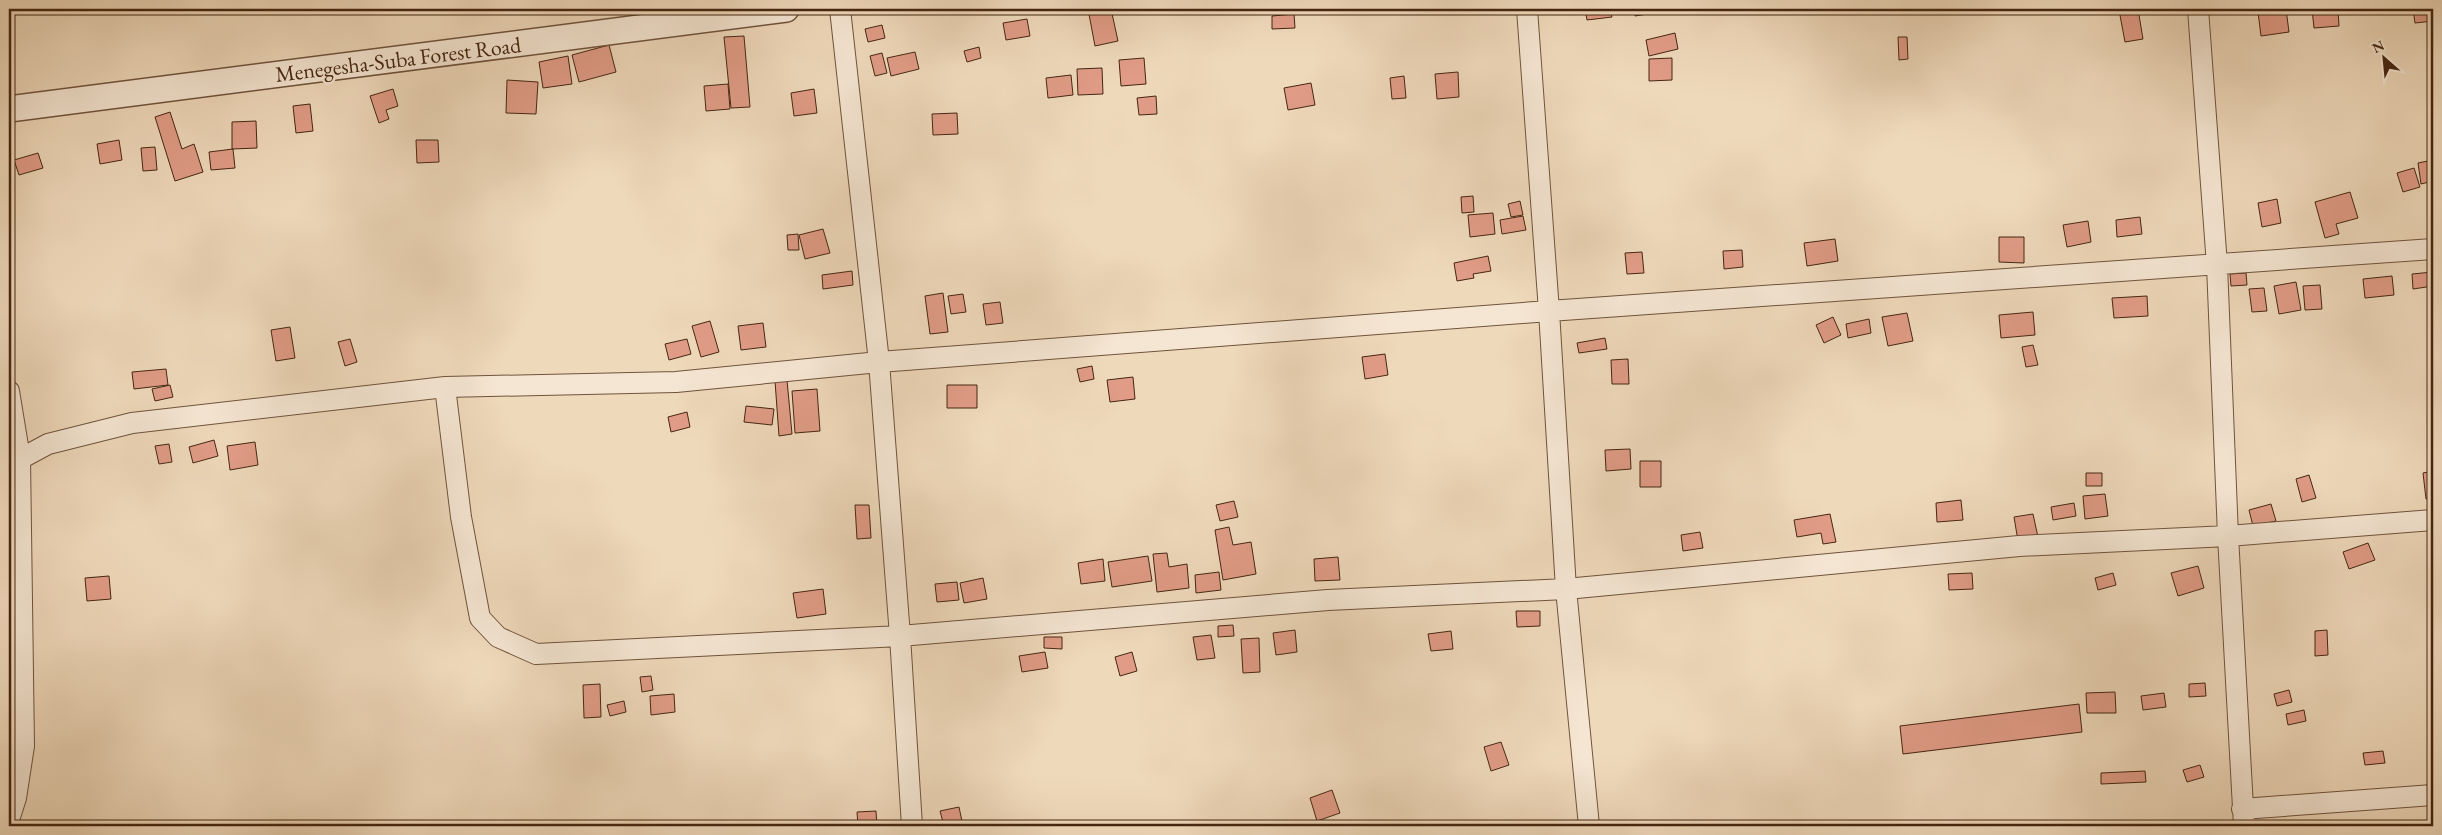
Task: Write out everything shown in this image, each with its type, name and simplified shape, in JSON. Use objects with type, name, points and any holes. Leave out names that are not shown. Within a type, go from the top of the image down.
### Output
[{"type":"street","name":"Menegesha-Suba Forest Road","points":[[9,109],[786,9]]},
{"type":"street","points":[[840,9],[880,362],[912,826]]},
{"type":"street","points":[[1527,9],[1549,311],[1566,589],[1589,826]]},
{"type":"street","points":[[2198,9],[2217,265],[2228,536],[2243,818],[2433,795]]},
{"type":"street","points":[[15,462],[48,444],[132,423],[445,387],[676,382],[880,362],[1549,311],[2433,249]]},
{"type":"street","points":[[445,387],[461,517],[480,618],[498,637],[536,654],[900,636],[1328,600],[1566,589],[2019,546],[2228,536],[2433,520]]},
{"type":"street","points":[[9,392],[15,462],[24,746],[16,798],[9,820]]},
{"type":"building","points":[[1088,9],[1111,9],[1118,41],[1095,46]]},
{"type":"building","points":[[1585,9],[1610,9],[1612,17],[1587,20]]},
{"type":"building","points":[[1634,9],[1659,9],[1660,12],[1635,16]]},
{"type":"building","points":[[2138,9],[2143,39],[2125,42],[2119,10]]},
{"type":"building","points":[[2286,9],[2289,32],[2261,36],[2258,12]]},
{"type":"building","points":[[2312,9],[2338,9],[2339,26],[2314,28]]},
{"type":"building","points":[[2413,9],[2433,9],[2433,21],[2415,23]]},
{"type":"building","points":[[1294,14],[1295,28],[1272,29],[1272,16]]},
{"type":"building","points":[[1027,19],[1030,36],[1006,40],[1003,23]]},
{"type":"building","points":[[882,25],[885,38],[868,42],[865,29]]},
{"type":"building","points":[[1675,33],[1678,49],[1649,56],[1646,40]]},
{"type":"building","points":[[744,36],[750,107],[731,108],[724,37]]},
{"type":"building","points":[[1898,37],[1907,37],[1908,59],[1899,60]]},
{"type":"building","points":[[609,45],[616,72],[579,82],[572,55]]},
{"type":"building","points":[[979,47],[981,58],[967,62],[964,51]]},
{"type":"building","points":[[915,52],[919,69],[891,76],[887,58]]},
{"type":"building","points":[[882,53],[887,73],[875,76],[870,56]]},
{"type":"building","points":[[568,56],[572,84],[543,88],[539,62]]},
{"type":"building","points":[[1144,58],[1146,84],[1121,86],[1119,60]]},
{"type":"building","points":[[1672,58],[1672,80],[1649,81],[1649,59]]},
{"type":"building","points":[[1102,68],[1103,94],[1078,95],[1077,69]]},
{"type":"building","points":[[1458,72],[1459,97],[1437,99],[1435,74]]},
{"type":"building","points":[[1071,75],[1073,95],[1048,98],[1046,78]]},
{"type":"building","points":[[1404,76],[1406,98],[1392,99],[1390,78]]},
{"type":"building","points":[[507,80],[538,82],[536,114],[506,113]]},
{"type":"building","points":[[1311,83],[1315,105],[1288,110],[1284,88]]},
{"type":"building","points":[[728,84],[730,109],[706,111],[704,86]]},
{"type":"building","points":[[393,89],[398,106],[386,110],[389,119],[379,123],[370,96]]},
{"type":"building","points":[[814,89],[817,113],[794,116],[791,93]]},
{"type":"building","points":[[1156,96],[1157,114],[1139,115],[1137,98]]},
{"type":"building","points":[[310,104],[313,131],[296,133],[293,106]]},
{"type":"building","points":[[170,112],[182,149],[194,144],[203,172],[175,181],[155,117]]},
{"type":"building","points":[[957,113],[958,134],[933,135],[932,114]]},
{"type":"building","points":[[256,121],[257,148],[232,149],[232,122]]},
{"type":"building","points":[[119,140],[122,160],[100,164],[97,144]]},
{"type":"building","points":[[416,140],[438,140],[439,162],[417,163]]},
{"type":"building","points":[[155,147],[157,170],[143,171],[141,148]]},
{"type":"building","points":[[233,149],[235,168],[211,170],[209,152]]},
{"type":"building","points":[[38,153],[43,168],[19,175],[14,160]]},
{"type":"building","points":[[2433,160],[2433,181],[2421,184],[2418,163]]},
{"type":"building","points":[[2414,168],[2420,187],[2403,192],[2397,173]]},
{"type":"building","points":[[2350,192],[2358,218],[2336,224],[2339,234],[2325,238],[2315,202]]},
{"type":"building","points":[[2433,195],[2433,216],[2430,216],[2428,196]]},
{"type":"building","points":[[1473,196],[1474,212],[1462,213],[1461,197]]},
{"type":"building","points":[[2277,199],[2281,223],[2262,227],[2258,203]]},
{"type":"building","points":[[1520,201],[1523,215],[1511,217],[1508,204]]},
{"type":"building","points":[[1493,213],[1495,234],[1470,237],[1468,215]]},
{"type":"building","points":[[1523,216],[1526,230],[1502,234],[1500,220]]},
{"type":"building","points":[[2140,217],[2142,234],[2117,237],[2116,220]]},
{"type":"building","points":[[2088,221],[2091,242],[2067,247],[2063,225]]},
{"type":"building","points":[[823,229],[830,253],[805,259],[799,235]]},
{"type":"building","points":[[798,234],[799,250],[788,250],[787,235]]},
{"type":"building","points":[[1999,237],[2024,237],[2024,263],[1999,262]]},
{"type":"building","points":[[1835,239],[1838,261],[1807,266],[1804,243]]},
{"type":"building","points":[[1742,250],[1743,267],[1724,269],[1723,251]]},
{"type":"building","points":[[1642,252],[1644,273],[1627,274],[1625,253]]},
{"type":"building","points":[[1488,256],[1491,271],[1473,274],[1474,278],[1457,281],[1454,263]]},
{"type":"building","points":[[852,271],[853,285],[823,289],[822,275]]},
{"type":"building","points":[[2433,272],[2433,286],[2413,289],[2412,274]]},
{"type":"building","points":[[2246,273],[2247,285],[2231,286],[2230,274]]},
{"type":"building","points":[[2392,276],[2394,295],[2365,298],[2363,279]]},
{"type":"building","points":[[2296,282],[2301,310],[2279,314],[2274,286]]},
{"type":"building","points":[[2320,285],[2322,309],[2305,310],[2303,286]]},
{"type":"building","points":[[2264,288],[2267,311],[2252,312],[2249,289]]},
{"type":"building","points":[[943,293],[948,332],[930,334],[925,296]]},
{"type":"building","points":[[963,294],[966,312],[951,314],[948,296]]},
{"type":"building","points":[[2147,296],[2148,316],[2114,318],[2112,298]]},
{"type":"building","points":[[1000,302],[1003,323],[986,325],[983,304]]},
{"type":"building","points":[[2033,312],[2035,335],[2001,338],[1999,315]]},
{"type":"building","points":[[1907,313],[1913,341],[1888,346],[1882,317]]},
{"type":"building","points":[[1833,317],[1841,335],[1824,343],[1816,325]]},
{"type":"building","points":[[1869,319],[1871,333],[1848,338],[1846,324]]},
{"type":"building","points":[[710,321],[719,352],[701,357],[692,326]]},
{"type":"building","points":[[763,323],[766,347],[741,350],[738,326]]},
{"type":"building","points":[[290,327],[295,358],[276,361],[271,330]]},
{"type":"building","points":[[1605,338],[1607,349],[1579,353],[1577,343]]},
{"type":"building","points":[[350,339],[357,362],[345,366],[338,342]]},
{"type":"building","points":[[687,339],[691,354],[669,360],[665,344]]},
{"type":"building","points":[[2033,345],[2038,365],[2026,367],[2022,347]]},
{"type":"building","points":[[1385,354],[1388,375],[1365,379],[1362,357]]},
{"type":"building","points":[[1628,359],[1629,384],[1612,384],[1611,360]]},
{"type":"building","points":[[1092,366],[1094,379],[1080,382],[1077,369]]},
{"type":"building","points":[[166,369],[168,385],[134,389],[132,372]]},
{"type":"building","points":[[1133,377],[1135,399],[1110,402],[1107,380]]},
{"type":"building","points":[[787,380],[792,434],[779,436],[775,381]]},
{"type":"building","points":[[170,385],[173,397],[155,401],[152,389]]},
{"type":"building","points":[[947,385],[977,385],[977,408],[947,408]]},
{"type":"building","points":[[817,389],[820,431],[795,433],[792,391]]},
{"type":"building","points":[[746,406],[774,409],[772,425],[744,422]]},
{"type":"building","points":[[687,412],[690,427],[671,432],[668,417]]},
{"type":"building","points":[[214,440],[218,456],[193,463],[189,447]]},
{"type":"building","points":[[255,442],[258,465],[230,470],[227,446]]},
{"type":"building","points":[[169,444],[172,462],[159,464],[155,446]]},
{"type":"building","points":[[1630,449],[1631,469],[1606,471],[1605,450]]},
{"type":"building","points":[[1640,461],[1661,461],[1661,487],[1640,487]]},
{"type":"building","points":[[2433,471],[2433,498],[2426,499],[2423,473]]},
{"type":"building","points":[[2086,473],[2102,473],[2102,486],[2086,486]]},
{"type":"building","points":[[2309,475],[2316,498],[2302,502],[2296,479]]},
{"type":"building","points":[[2105,494],[2108,516],[2085,519],[2083,496]]},
{"type":"building","points":[[1961,500],[1963,520],[1937,522],[1936,503]]},
{"type":"building","points":[[1234,501],[1238,517],[1220,521],[1216,505]]},
{"type":"building","points":[[2074,503],[2076,516],[2053,520],[2051,507]]},
{"type":"building","points":[[2271,504],[2276,521],[2253,526],[2249,510]]},
{"type":"building","points":[[855,505],[869,505],[871,538],[857,539]]},
{"type":"building","points":[[1830,514],[1836,542],[1823,544],[1821,533],[1797,537],[1794,520]]},
{"type":"building","points":[[2033,514],[2038,537],[2018,541],[2014,517]]},
{"type":"building","points":[[1229,527],[1233,545],[1251,542],[1256,574],[1223,580],[1215,530]]},
{"type":"building","points":[[1700,532],[1703,548],[1683,551],[1681,535]]},
{"type":"building","points":[[2368,543],[2375,560],[2349,569],[2343,552]]},
{"type":"building","points":[[1167,553],[1169,567],[1187,564],[1189,588],[1157,592],[1153,554]]},
{"type":"building","points":[[1148,556],[1152,581],[1112,587],[1108,562]]},
{"type":"building","points":[[1338,557],[1340,580],[1315,581],[1314,559]]},
{"type":"building","points":[[1103,559],[1105,581],[1081,584],[1078,563]]},
{"type":"building","points":[[2198,566],[2204,588],[2178,596],[2171,573]]},
{"type":"building","points":[[1219,572],[1221,590],[1196,593],[1195,575]]},
{"type":"building","points":[[1972,573],[1973,589],[1949,590],[1948,574]]},
{"type":"building","points":[[2113,573],[2116,585],[2098,590],[2095,578]]},
{"type":"building","points":[[109,576],[111,599],[87,601],[85,578]]},
{"type":"building","points":[[983,578],[987,599],[964,603],[960,583]]},
{"type":"building","points":[[957,582],[959,600],[937,602],[935,584]]},
{"type":"building","points":[[823,589],[826,614],[797,618],[793,593]]},
{"type":"building","points":[[1516,611],[1540,611],[1540,626],[1517,627]]},
{"type":"building","points":[[1233,625],[1234,636],[1218,637],[1218,626]]},
{"type":"building","points":[[1295,630],[1297,652],[1276,655],[1273,633]]},
{"type":"building","points":[[2327,630],[2328,655],[2315,656],[2315,631]]},
{"type":"building","points":[[1451,631],[1453,649],[1431,651],[1428,634]]},
{"type":"building","points":[[1211,635],[1215,658],[1197,660],[1193,637]]},
{"type":"building","points":[[1044,637],[1062,637],[1062,649],[1044,648]]},
{"type":"building","points":[[1259,638],[1260,672],[1243,673],[1241,639]]},
{"type":"building","points":[[1045,652],[1048,668],[1022,672],[1019,656]]},
{"type":"building","points":[[1132,652],[1137,671],[1120,676],[1115,657]]},
{"type":"building","points":[[651,676],[653,690],[642,692],[640,677]]},
{"type":"building","points":[[2205,683],[2206,696],[2189,697],[2189,684]]},
{"type":"building","points":[[600,684],[601,717],[584,718],[583,685]]},
{"type":"building","points":[[2289,690],[2292,702],[2277,706],[2274,694]]},
{"type":"building","points":[[2115,692],[2116,713],[2087,713],[2086,693]]},
{"type":"building","points":[[2164,693],[2166,707],[2143,710],[2141,696]]},
{"type":"building","points":[[674,694],[675,712],[651,715],[650,696]]},
{"type":"building","points":[[624,701],[626,712],[610,716],[607,705]]},
{"type":"building","points":[[2079,704],[2082,732],[1903,754],[1900,726]]},
{"type":"building","points":[[2304,710],[2306,721],[2288,725],[2286,714]]},
{"type":"building","points":[[1501,742],[1509,765],[1491,771],[1484,747]]},
{"type":"building","points":[[2383,751],[2385,763],[2365,765],[2363,753]]},
{"type":"building","points":[[2200,765],[2204,777],[2187,782],[2183,770]]},
{"type":"building","points":[[2145,771],[2146,782],[2101,784],[2101,773]]},
{"type":"building","points":[[1332,790],[1340,813],[1317,821],[1310,798]]},
{"type":"building","points":[[959,807],[963,826],[944,826],[940,811]]},
{"type":"building","points":[[876,811],[877,826],[858,826],[857,812]]}]
